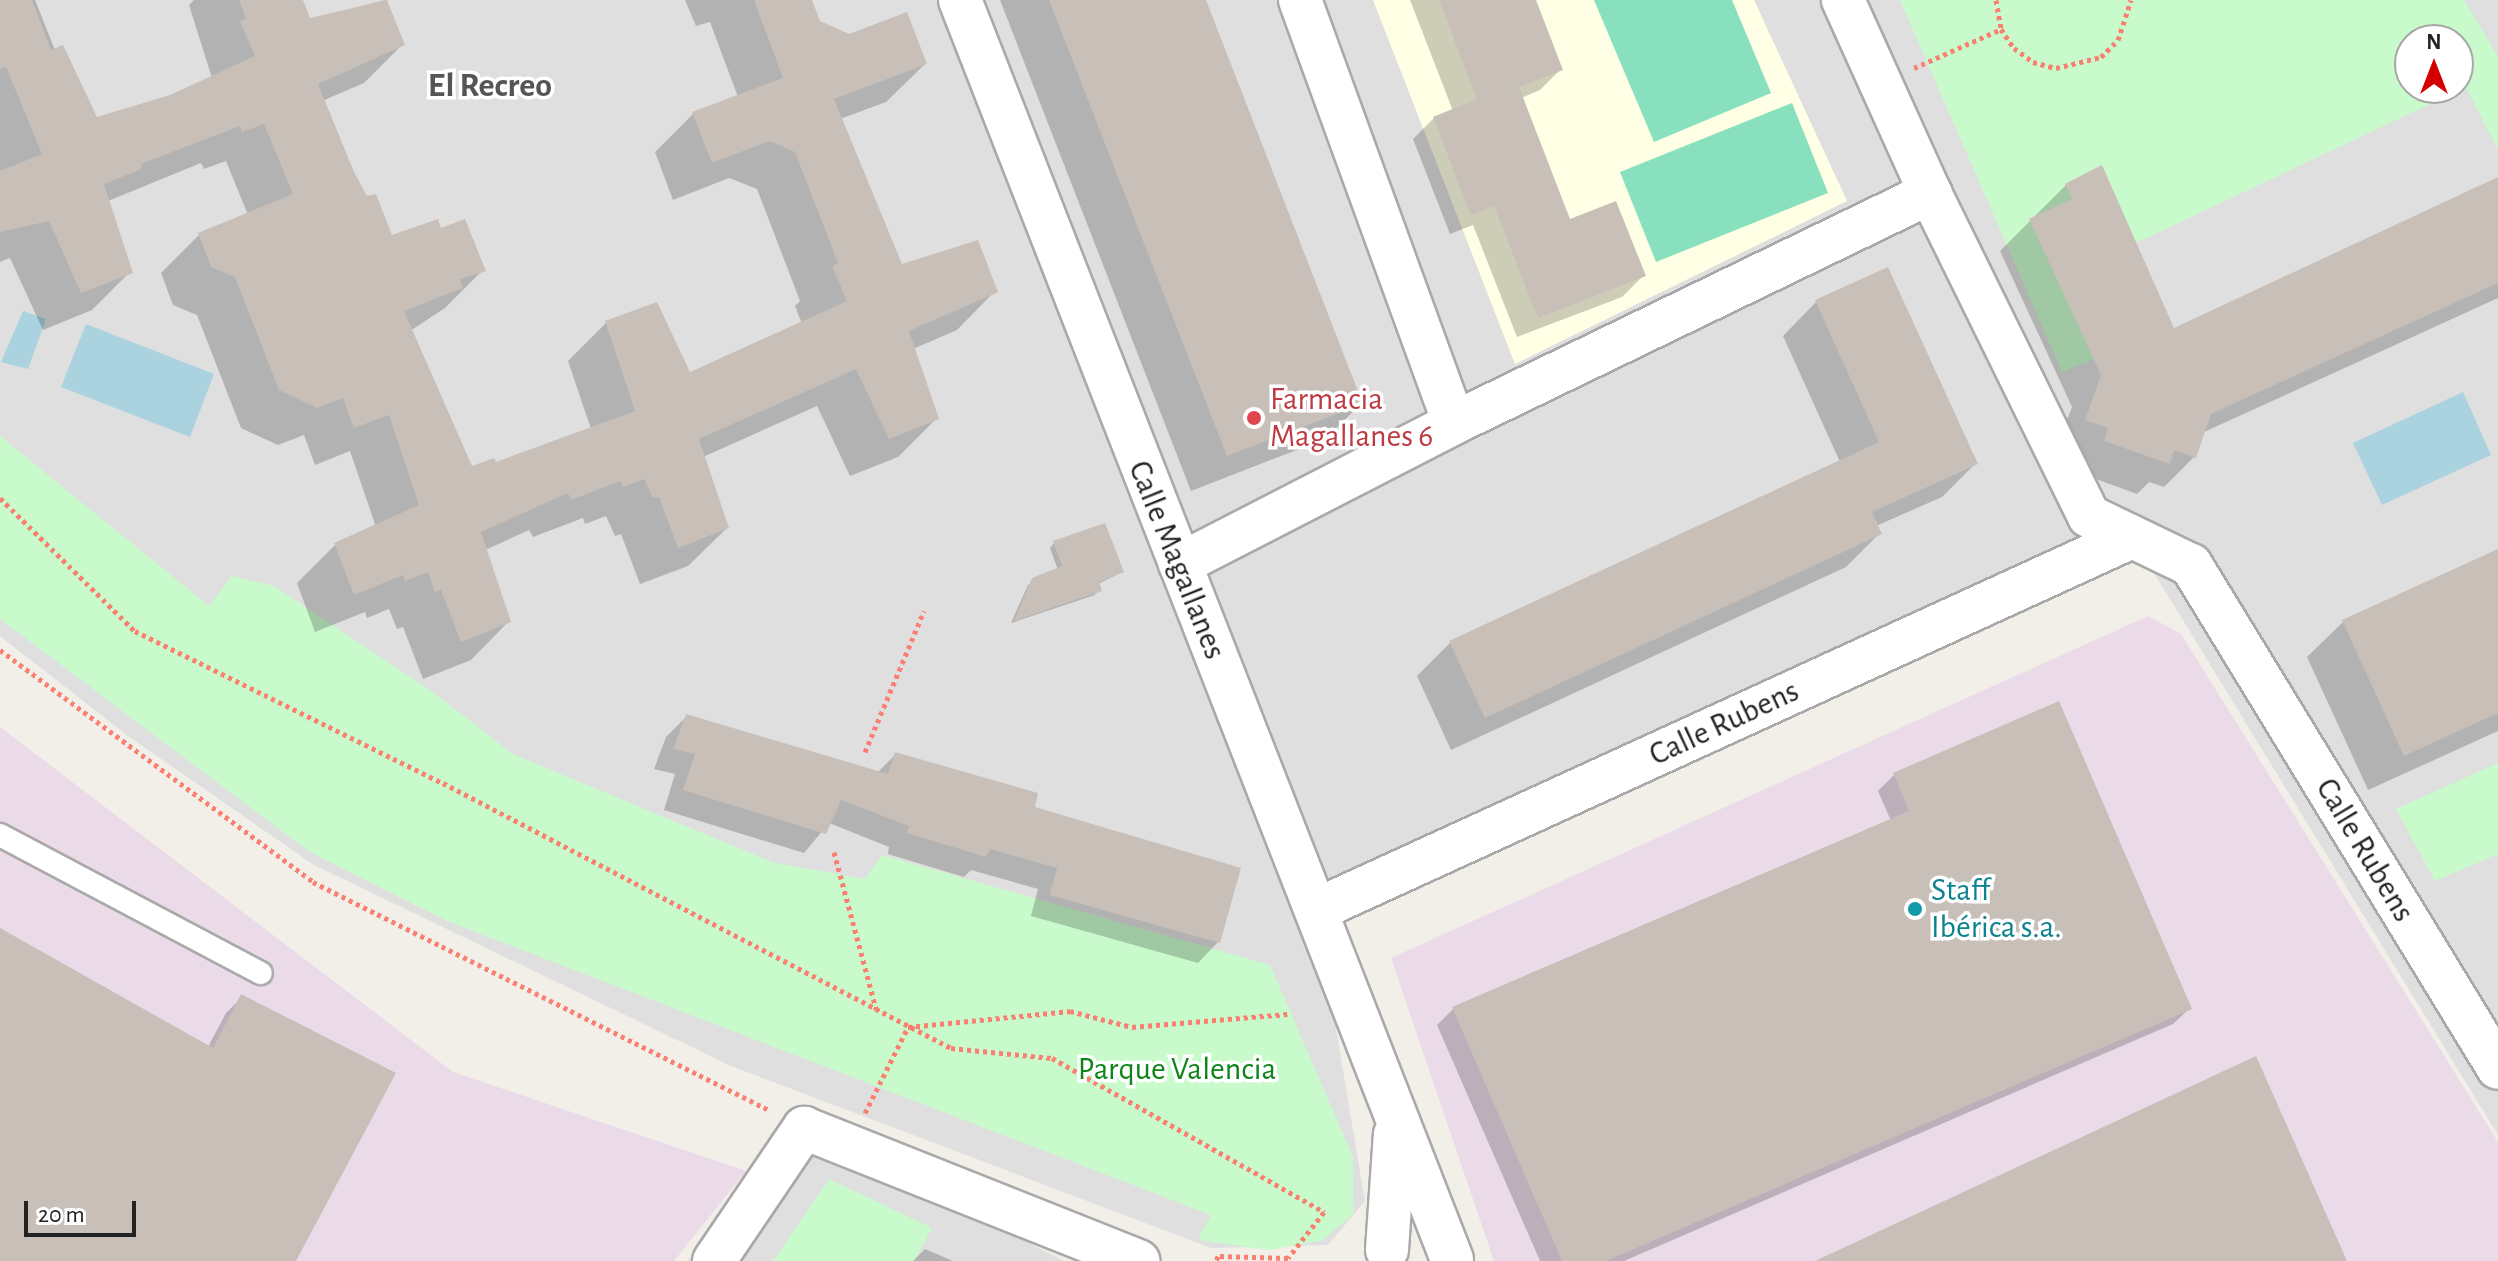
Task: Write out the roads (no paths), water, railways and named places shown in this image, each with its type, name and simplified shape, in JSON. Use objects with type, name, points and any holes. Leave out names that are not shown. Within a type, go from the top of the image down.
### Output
[{"type":"street","name":"Calle Magallanes","points":[[960,0],[1452,1260]]},
{"type":"street","points":[[1300,0],[1454,423]]},
{"type":"street","name":"Calle Rubens","points":[[1843,0],[1930,193],[2089,516],[2191,565],[2498,1068]]},
{"type":"street","points":[[1180,564],[1454,423],[1930,193]]},
{"type":"street","name":"Calle Rubens","points":[[1316,910],[2132,537]]},
{"type":"street","name":"Calle Magallanes","points":[[1378,1256],[1396,1120]]},
{"type":"street","points":[[714,1261],[804,1128],[1138,1261]]},
{"type":"street","points":[[1378,1256],[1421,1246],[1452,1260]]},
{"type":"lane","points":[[0,835],[261,973]]},
{"type":"water","points":[[23,311],[46,319],[28,369],[1,362]]},
{"type":"water","points":[[86,324],[214,374],[190,437],[61,387]]},
{"type":"water","points":[[2463,392],[2491,455],[2382,505],[2353,443]]},
{"type":"place","name":"Farmacia Magallanes 6","points":[[1254,418]]},
{"type":"place","name":"Staff Ibérica s.a.","points":[[1915,909]]},
{"type":"district","name":"El Recreo","points":[[490,87]]},
{"type":"park label","name":"Parque Valencia","points":[[1177,1069]]}]
